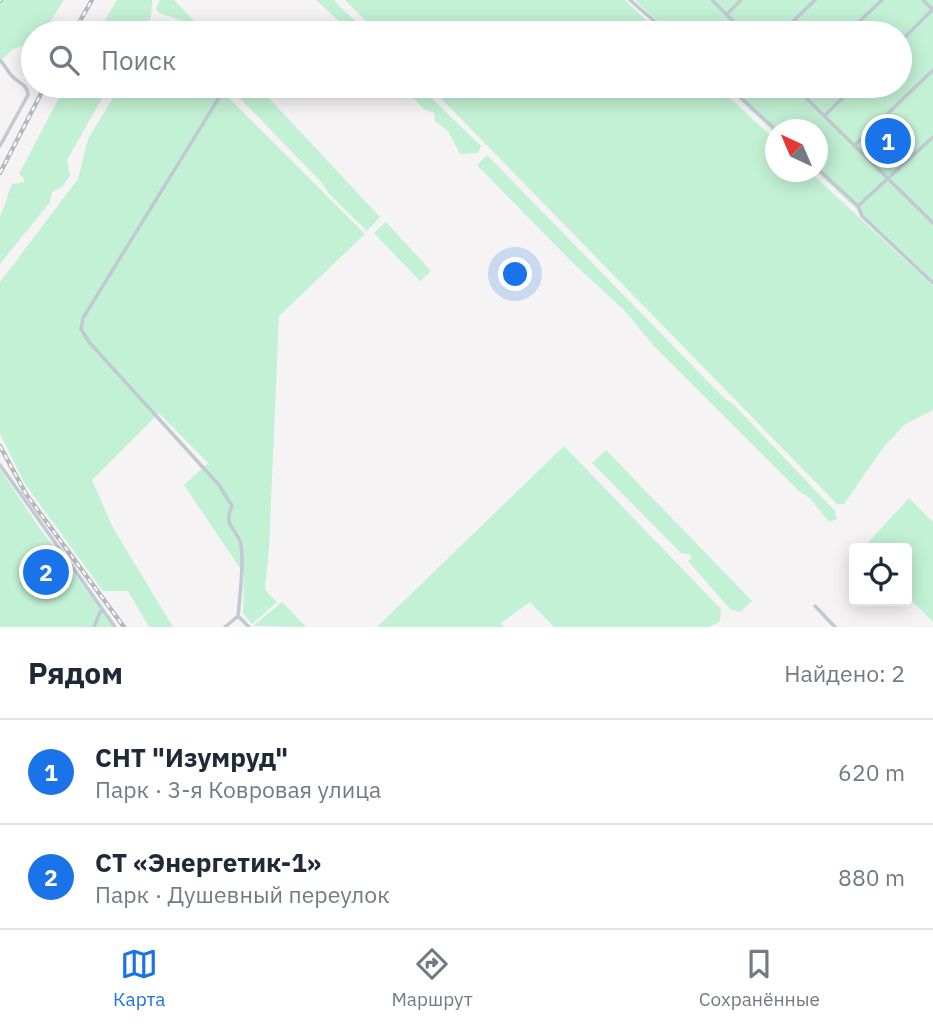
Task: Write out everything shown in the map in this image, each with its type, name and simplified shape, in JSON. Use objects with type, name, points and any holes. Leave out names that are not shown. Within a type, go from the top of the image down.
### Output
[{"type":"street","points":[[631,0],[655,21]]},
{"type":"street","points":[[712,0],[734,21]]},
{"type":"street","points":[[727,14],[741,0]]},
{"type":"street","points":[[793,21],[815,0]]},
{"type":"street","points":[[860,21],[882,0]]},
{"type":"street","points":[[912,30],[933,10],[923,0]]},
{"type":"street","points":[[0,60],[15,79],[21,82]]},
{"type":"street","points":[[912,90],[933,70]]},
{"type":"street","points":[[0,146],[26,98]]},
{"type":"street","points":[[219,98],[83,318],[81,329],[89,342],[219,485],[232,506],[228,514],[230,528],[240,541],[242,559],[239,616],[249,627]]},
{"type":"street","points":[[741,98],[765,121]]},
{"type":"street","points":[[806,98],[933,223]]},
{"type":"street","points":[[824,116],[843,98]]},
{"type":"street","points":[[855,145],[904,98]]},
{"type":"street","points":[[858,206],[932,140]]},
{"type":"street","points":[[828,179],[858,206],[862,216],[933,283]]},
{"type":"street","points":[[0,465],[115,627]]},
{"type":"street","points":[[815,606],[835,627]]},
{"type":"street","points":[[94,627],[103,610]]},
{"type":"street","points":[[225,627],[239,616]]},
{"type":"green space","points":[[0,0],[64,0],[51,21],[21,21],[21,47],[13,49],[0,61]]},
{"type":"green space","points":[[117,0],[152,0],[149,21],[104,21]]},
{"type":"green space","points":[[160,0],[174,0],[194,21],[184,21],[159,13],[156,8]]},
{"type":"green space","points":[[316,0],[334,0],[356,21],[339,21]]},
{"type":"green space","points":[[345,0],[625,0],[647,21],[366,21]]},
{"type":"green space","points":[[635,0],[933,0],[933,280],[828,182],[828,119],[765,119],[765,124],[738,98],[912,98],[912,21],[657,21]]},
{"type":"green space","points":[[59,98],[102,98],[67,160],[70,175],[63,186],[52,192],[50,202],[0,264],[0,217],[12,184],[24,182],[24,178],[19,174]]},
{"type":"green space","points":[[113,98],[229,98],[365,234],[279,316],[265,590],[277,602],[252,624],[243,613],[244,574],[184,485],[208,463],[159,413],[92,480],[113,528],[173,627],[149,627],[128,591],[103,591],[25,484],[0,434],[0,282],[78,179],[88,139]]},
{"type":"green space","points":[[240,98],[269,98],[380,217],[367,231],[329,194],[322,183]]},
{"type":"green space","points":[[413,98],[431,98],[481,146],[478,153],[460,154],[448,131],[435,121],[434,113],[424,109]]},
{"type":"green space","points":[[441,98],[730,98],[765,131],[765,182],[821,182],[933,286],[933,410],[904,425],[883,448],[844,504],[837,504]]},
{"type":"green space","points":[[487,155],[724,398],[733,404],[835,511],[837,519],[829,522],[810,498],[800,492],[653,345],[624,310],[573,263],[477,165]]},
{"type":"green space","points":[[386,222],[431,271],[420,281],[374,233]]},
{"type":"green space","points":[[564,446],[721,609],[720,621],[709,627],[554,627],[530,602],[501,623],[504,627],[377,627]]},
{"type":"green space","points":[[606,450],[752,601],[740,612],[730,609],[688,561],[692,558],[689,554],[681,553],[592,463]]},
{"type":"green space","points":[[0,469],[38,526],[114,627],[0,627]]},
{"type":"green space","points":[[909,498],[933,522],[933,622],[912,601],[912,543],[868,543]]},
{"type":"green space","points":[[282,602],[306,627],[253,626]]},
{"type":"railway","points":[[80,21],[92,0]]},
{"type":"railway","points":[[0,173],[39,98]]},
{"type":"railway","points":[[0,446],[26,494],[124,627]]},
{"type":"place","name":"СНТ \"Изумруд\"","points":[[888,141]]},
{"type":"place","name":"СТ «Энергетик-1»","points":[[46,572]]}]
